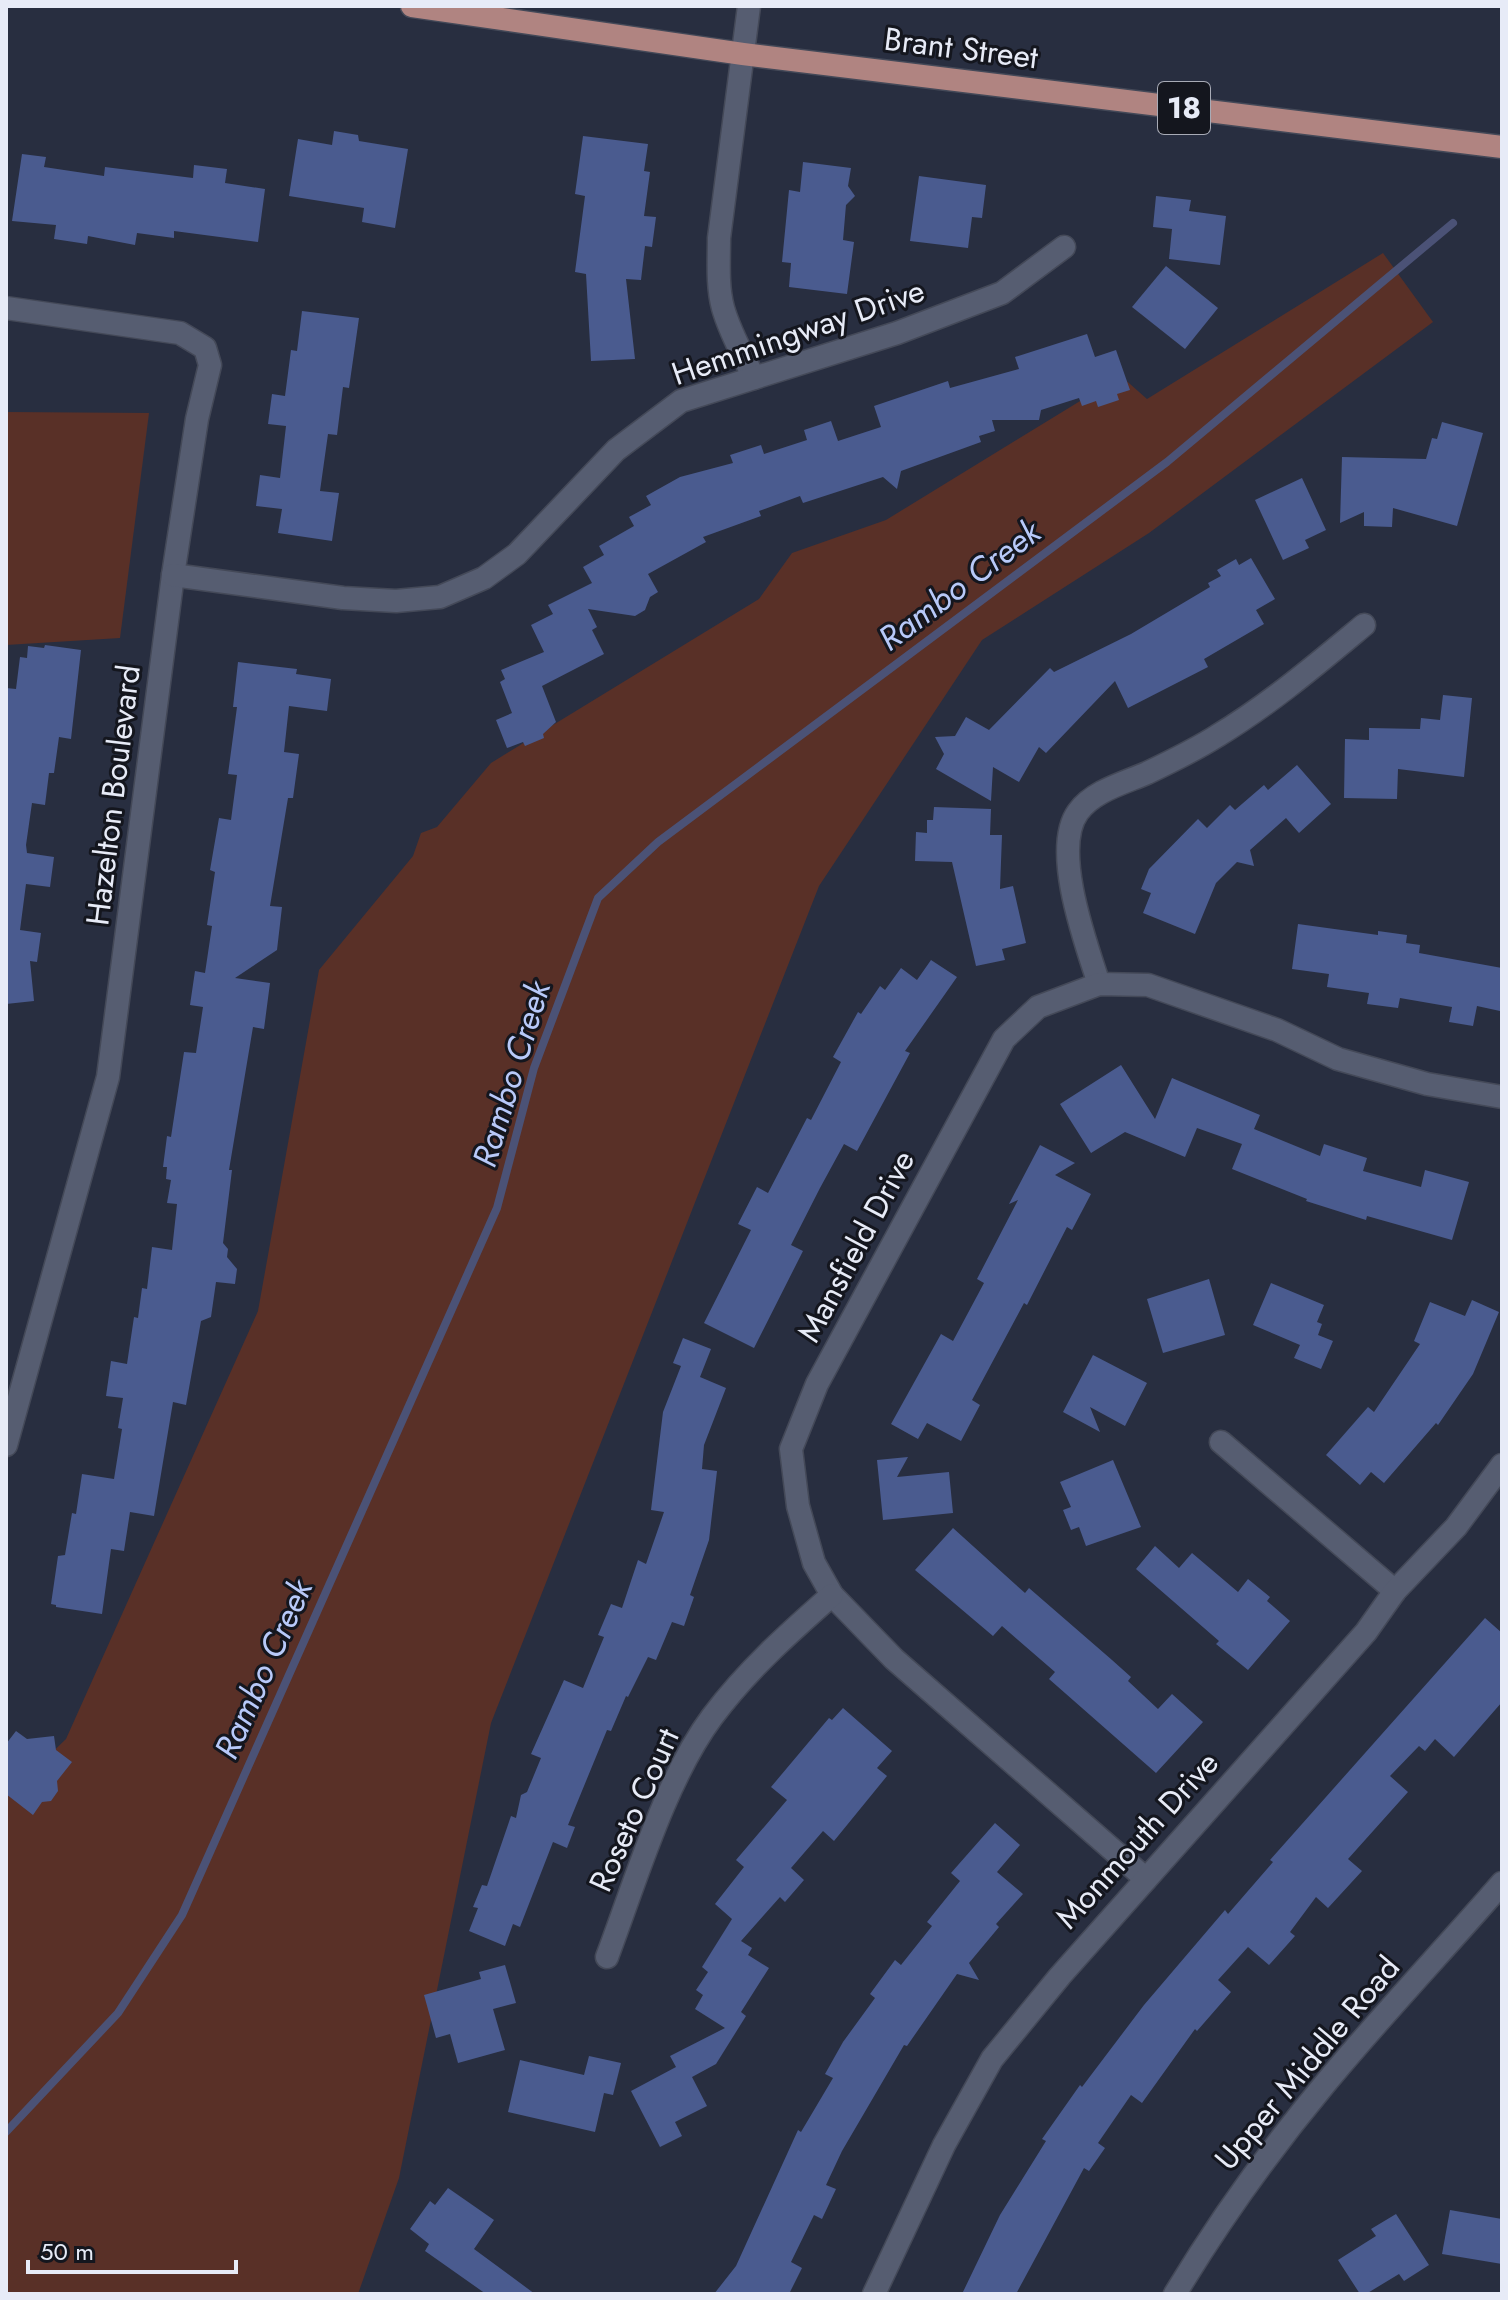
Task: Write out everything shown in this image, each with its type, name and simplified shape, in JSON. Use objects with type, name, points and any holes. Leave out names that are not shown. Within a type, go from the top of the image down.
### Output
[{"type":"main road","name":"Brant Street","points":[[412,6],[743,54],[1502,147]]},
{"type":"street","points":[[749,6],[719,238],[719,272],[722,306],[754,378]]},
{"type":"street","name":"Hemmingway Drive","points":[[173,575],[343,598],[396,601],[440,597],[484,578],[517,554],[616,450],[681,401],[897,333],[1002,293],[1064,247]]},
{"type":"street","name":"Hazelton Boulevard","points":[[6,308],[180,333],[205,348],[210,365],[197,419],[173,575],[108,1077],[6,1445]]},
{"type":"street","points":[[1099,984],[1072,899],[1069,840],[1077,812],[1104,791],[1217,737],[1274,698],[1364,625]]},
{"type":"street","name":"Mansfield Drive","points":[[1146,1879],[894,1659],[832,1595],[814,1563],[798,1506],[791,1449],[817,1384],[1004,1039],[1038,1007],[1099,984],[1148,985],[1277,1030],[1338,1059],[1439,1086],[1502,1097]]},
{"type":"street","points":[[1221,1442],[1395,1591]]},
{"type":"street","name":"Monmouth Drive","points":[[874,2294],[944,2145],[992,2059],[1060,1976],[1366,1632],[1395,1591],[1456,1527],[1502,1465]]},
{"type":"street","name":"Roseto Court","points":[[607,1957],[675,1782],[710,1719],[773,1647],[832,1595]]},
{"type":"street","name":"Upper Middle Road","points":[[1175,2294],[1205,2244],[1249,2182],[1324,2085],[1502,1883]]},
{"type":"shaded area","points":[[1383,253],[1433,322],[1149,533],[982,640],[819,886],[491,1723],[399,2178],[358,2294],[6,2294],[6,1797],[66,1739],[258,1311],[319,970],[413,856],[421,833],[437,827],[491,763],[759,599],[792,553],[886,520],[1121,376],[1147,399]]},
{"type":"shaded area","points":[[6,412],[149,413],[120,638],[6,645]]},
{"type":"building","points":[[334,131],[358,135],[359,141],[408,149],[395,228],[362,222],[364,208],[289,196],[298,139],[332,145]]},
{"type":"building","points":[[583,136],[648,144],[644,171],[650,172],[644,216],[656,217],[652,247],[645,246],[641,280],[626,279],[635,359],[591,361],[586,274],[575,272],[585,196],[575,194]]},
{"type":"building","points":[[22,154],[46,157],[44,167],[104,176],[105,167],[193,178],[194,165],[227,169],[225,183],[265,189],[258,242],[174,231],[174,238],[137,233],[135,245],[88,236],[87,244],[54,239],[56,225],[12,221]]},
{"type":"building","points":[[803,162],[851,168],[848,186],[855,196],[846,205],[843,240],[854,242],[847,294],[789,287],[791,263],[782,262],[789,190],[800,192]]},
{"type":"building","points":[[919,176],[986,185],[982,218],[972,217],[968,248],[910,241]]},
{"type":"building","points":[[1156,196],[1191,200],[1189,211],[1226,216],[1220,265],[1169,259],[1172,229],[1153,227]]},
{"type":"building","points":[[1166,266],[1218,308],[1185,349],[1132,307]]},
{"type":"building","points":[[302,311],[359,318],[349,388],[343,387],[337,435],[328,434],[320,491],[339,493],[332,541],[278,533],[282,509],[256,506],[260,475],[280,478],[286,426],[268,424],[272,394],[285,396],[291,350],[297,351]]},
{"type":"building","points":[[1087,334],[1095,357],[1116,350],[1130,390],[1117,394],[1119,400],[1098,407],[1096,401],[1082,406],[1079,398],[1041,410],[1039,420],[992,420],[995,431],[979,436],[981,442],[901,471],[897,489],[883,477],[803,503],[800,496],[759,511],[761,516],[703,537],[706,542],[648,574],[658,592],[650,597],[645,610],[635,616],[588,609],[597,627],[592,630],[604,654],[542,686],[556,722],[543,734],[544,738],[525,746],[523,742],[507,748],[496,720],[512,713],[500,682],[505,679],[501,670],[544,652],[531,625],[553,614],[548,605],[592,583],[583,567],[604,555],[599,546],[634,526],[629,517],[651,505],[646,496],[680,477],[733,463],[730,455],[761,445],[764,454],[807,440],[804,430],[831,421],[838,441],[881,427],[874,406],[948,381],[950,388],[1019,369],[1015,357]]},
{"type":"building","points":[[1442,422],[1483,433],[1457,526],[1393,508],[1392,527],[1364,526],[1364,512],[1340,523],[1342,457],[1426,459],[1432,438],[1437,439]]},
{"type":"building","points":[[1302,478],[1326,530],[1305,540],[1309,548],[1283,560],[1255,500]]},
{"type":"building","points":[[1251,558],[1275,599],[1256,610],[1264,624],[1204,659],[1208,667],[1128,708],[1115,681],[1046,753],[1039,747],[1019,782],[993,767],[991,801],[936,769],[944,754],[935,737],[955,736],[966,717],[989,730],[1050,668],[1054,672],[1131,634],[1210,587],[1208,583],[1221,576],[1217,570],[1236,559],[1239,565]]},
{"type":"building","points":[[45,645],[81,650],[71,739],[59,737],[54,773],[49,773],[45,805],[32,803],[26,845],[27,853],[54,857],[50,887],[26,884],[20,930],[41,933],[37,962],[30,961],[34,1001],[6,1004],[6,688],[16,689],[20,657],[27,658],[28,646],[44,648]]},
{"type":"building","points":[[238,662],[297,669],[296,674],[331,679],[327,711],[289,706],[284,752],[299,754],[293,798],[288,798],[270,906],[282,907],[277,950],[235,978],[270,983],[264,1029],[253,1027],[229,1170],[232,1170],[223,1243],[228,1249],[227,1257],[237,1269],[235,1284],[216,1282],[211,1317],[201,1321],[186,1405],[173,1402],[154,1516],[130,1512],[124,1551],[111,1549],[102,1614],[56,1607],[51,1604],[58,1556],[65,1555],[82,1474],[114,1479],[122,1429],[118,1428],[123,1398],[106,1396],[111,1361],[127,1364],[134,1317],[138,1318],[142,1288],[147,1289],[152,1247],[172,1250],[177,1204],[167,1203],[171,1180],[166,1179],[167,1167],[163,1167],[167,1136],[171,1137],[184,1052],[196,1053],[203,1007],[190,1005],[195,971],[205,973],[212,926],[207,925],[215,872],[210,870],[219,818],[231,820],[237,775],[228,774],[237,707],[233,707]]},
{"type":"building","points":[[1443,695],[1472,698],[1464,777],[1398,769],[1397,799],[1344,798],[1345,739],[1369,740],[1369,728],[1420,729],[1421,718],[1440,720]]},
{"type":"building","points":[[1297,765],[1331,804],[1299,833],[1286,818],[1250,850],[1254,866],[1237,862],[1216,883],[1195,934],[1143,913],[1151,893],[1141,889],[1149,869],[1198,819],[1207,828],[1230,805],[1235,810],[1264,785],[1268,790]]},
{"type":"building","points":[[934,807],[991,809],[990,835],[1002,835],[1000,889],[1013,886],[1026,943],[1002,949],[1005,960],[976,966],[952,862],[915,861],[916,832],[927,833],[927,820],[933,820]]},
{"type":"building","points":[[1298,924],[1378,935],[1378,931],[1407,935],[1406,943],[1420,945],[1419,953],[1502,968],[1500,1011],[1477,1006],[1473,1026],[1449,1022],[1452,1007],[1400,998],[1398,1008],[1367,1004],[1369,993],[1327,987],[1329,974],[1292,969]]},
{"type":"building","points":[[931,960],[957,977],[905,1051],[910,1053],[857,1151],[844,1144],[791,1245],[803,1251],[754,1348],[704,1323],[751,1230],[738,1224],[757,1187],[768,1193],[807,1118],[811,1120],[841,1062],[833,1057],[858,1012],[861,1014],[880,986],[885,990],[901,968],[917,980]]},
{"type":"building","points":[[1121,1065],[1155,1119],[1172,1078],[1260,1115],[1254,1129],[1320,1156],[1324,1144],[1367,1158],[1363,1171],[1421,1187],[1425,1170],[1469,1182],[1452,1240],[1367,1216],[1366,1220],[1306,1201],[1232,1169],[1242,1144],[1197,1128],[1185,1157],[1125,1132],[1091,1153],[1060,1104]]},
{"type":"building","points":[[1040,1145],[1075,1163],[1055,1175],[1091,1194],[1072,1230],[1067,1227],[1027,1305],[1024,1303],[972,1400],[980,1405],[961,1441],[927,1423],[918,1439],[891,1424],[941,1334],[953,1341],[984,1283],[977,1279],[1018,1200],[1009,1204]]},
{"type":"building","points":[[1209,1279],[1225,1335],[1163,1353],[1147,1299]]},
{"type":"building","points":[[1271,1283],[1324,1305],[1317,1322],[1322,1324],[1318,1335],[1333,1341],[1321,1369],[1294,1358],[1300,1345],[1253,1325]]},
{"type":"building","points":[[1472,1300],[1499,1312],[1473,1374],[1438,1425],[1436,1423],[1384,1483],[1371,1472],[1360,1485],[1326,1455],[1368,1407],[1374,1412],[1420,1344],[1414,1341],[1430,1302],[1465,1316]]},
{"type":"building","points":[[683,1338],[711,1349],[700,1377],[726,1388],[704,1445],[702,1469],[717,1471],[709,1540],[690,1595],[694,1597],[684,1626],[672,1622],[656,1660],[648,1657],[611,1731],[607,1730],[568,1825],[575,1827],[567,1848],[553,1842],[520,1927],[513,1924],[505,1946],[469,1931],[478,1908],[473,1907],[482,1885],[487,1886],[511,1816],[516,1818],[521,1795],[527,1792],[541,1758],[531,1754],[564,1680],[583,1688],[604,1637],[598,1635],[611,1604],[622,1608],[638,1560],[646,1564],[664,1512],[651,1510],[663,1412],[681,1366],[673,1363]]},
{"type":"building","points":[[1093,1355],[1147,1383],[1125,1426],[1090,1407],[1100,1432],[1063,1412]]},
{"type":"building","points":[[908,1457],[897,1477],[949,1472],[953,1513],[883,1520],[877,1460]]},
{"type":"building","points":[[1113,1460],[1141,1527],[1086,1546],[1079,1527],[1071,1530],[1063,1510],[1071,1507],[1060,1482]]},
{"type":"building","points":[[953,1528],[1025,1593],[1029,1588],[1112,1660],[1131,1677],[1128,1681],[1158,1709],[1172,1694],[1203,1722],[1156,1773],[1049,1679],[1055,1672],[1002,1626],[993,1636],[915,1570]]},
{"type":"building","points":[[1155,1546],[1179,1568],[1192,1553],[1238,1592],[1248,1579],[1270,1597],[1267,1601],[1290,1621],[1248,1670],[1136,1569]]},
{"type":"building","points":[[1485,1618],[1502,1633],[1502,1702],[1454,1757],[1435,1739],[1425,1751],[1419,1746],[1390,1776],[1408,1792],[1348,1859],[1362,1871],[1328,1908],[1316,1897],[1290,1932],[1295,1936],[1269,1965],[1248,1947],[1218,1980],[1231,1992],[1197,2031],[1195,2029],[1142,2103],[1131,2095],[1098,2143],[1105,2148],[1089,2171],[1084,2168],[1016,2294],[962,2294],[1000,2215],[1046,2141],[1042,2139],[1080,2085],[1082,2087],[1144,2005],[1225,1910],[1228,1914],[1273,1862],[1270,1860]]},
{"type":"building","points":[[843,1708],[892,1751],[877,1768],[887,1776],[834,1841],[823,1831],[791,1868],[804,1880],[785,1902],[780,1897],[741,1941],[752,1948],[748,1955],[769,1968],[741,2012],[746,2016],[716,2064],[692,2077],[707,2106],[675,2122],[682,2136],[660,2147],[631,2091],[676,2067],[670,2056],[725,2028],[695,2009],[703,1995],[696,1990],[708,1972],[702,1967],[732,1919],[715,1904],[744,1867],[736,1860],[787,1800],[771,1787],[829,1718],[832,1720]]},
{"type":"building","points":[[16,1731],[27,1739],[54,1736],[56,1750],[72,1762],[57,1781],[58,1791],[51,1801],[42,1802],[33,1815],[6,1794],[6,1744]]},
{"type":"building","points":[[995,1823],[1020,1845],[997,1872],[1023,1894],[996,1924],[999,1927],[969,1963],[979,1980],[957,1974],[907,2046],[904,2045],[842,2151],[826,2185],[836,2189],[822,2219],[814,2215],[791,2262],[802,2268],[789,2294],[714,2294],[736,2266],[798,2130],[801,2132],[833,2078],[825,2074],[843,2042],[875,1998],[870,1994],[895,1960],[901,1965],[932,1926],[927,1922],[960,1881],[951,1873]]},
{"type":"building","points":[[505,1965],[516,2003],[493,2009],[505,2050],[458,2063],[450,2034],[436,2038],[424,1995],[481,1979],[479,1972]]},
{"type":"building","points":[[589,2056],[621,2063],[613,2095],[604,2093],[595,2132],[508,2112],[520,2060],[584,2075]]},
{"type":"building","points":[[448,2188],[494,2220],[474,2249],[535,2294],[486,2294],[425,2251],[429,2244],[410,2229],[430,2201],[435,2205]]},
{"type":"building","points":[[1450,2210],[1502,2219],[1502,2264],[1442,2254]]},
{"type":"building","points":[[1396,2214],[1429,2265],[1404,2281],[1399,2274],[1366,2294],[1360,2294],[1338,2260],[1376,2236],[1371,2229]]},
{"type":"waterway","name":"Rambo Creek","points":[[6,2132],[118,2013],[182,1915],[497,1208],[534,1068],[598,898],[658,842],[1167,462],[1453,223]]}]
